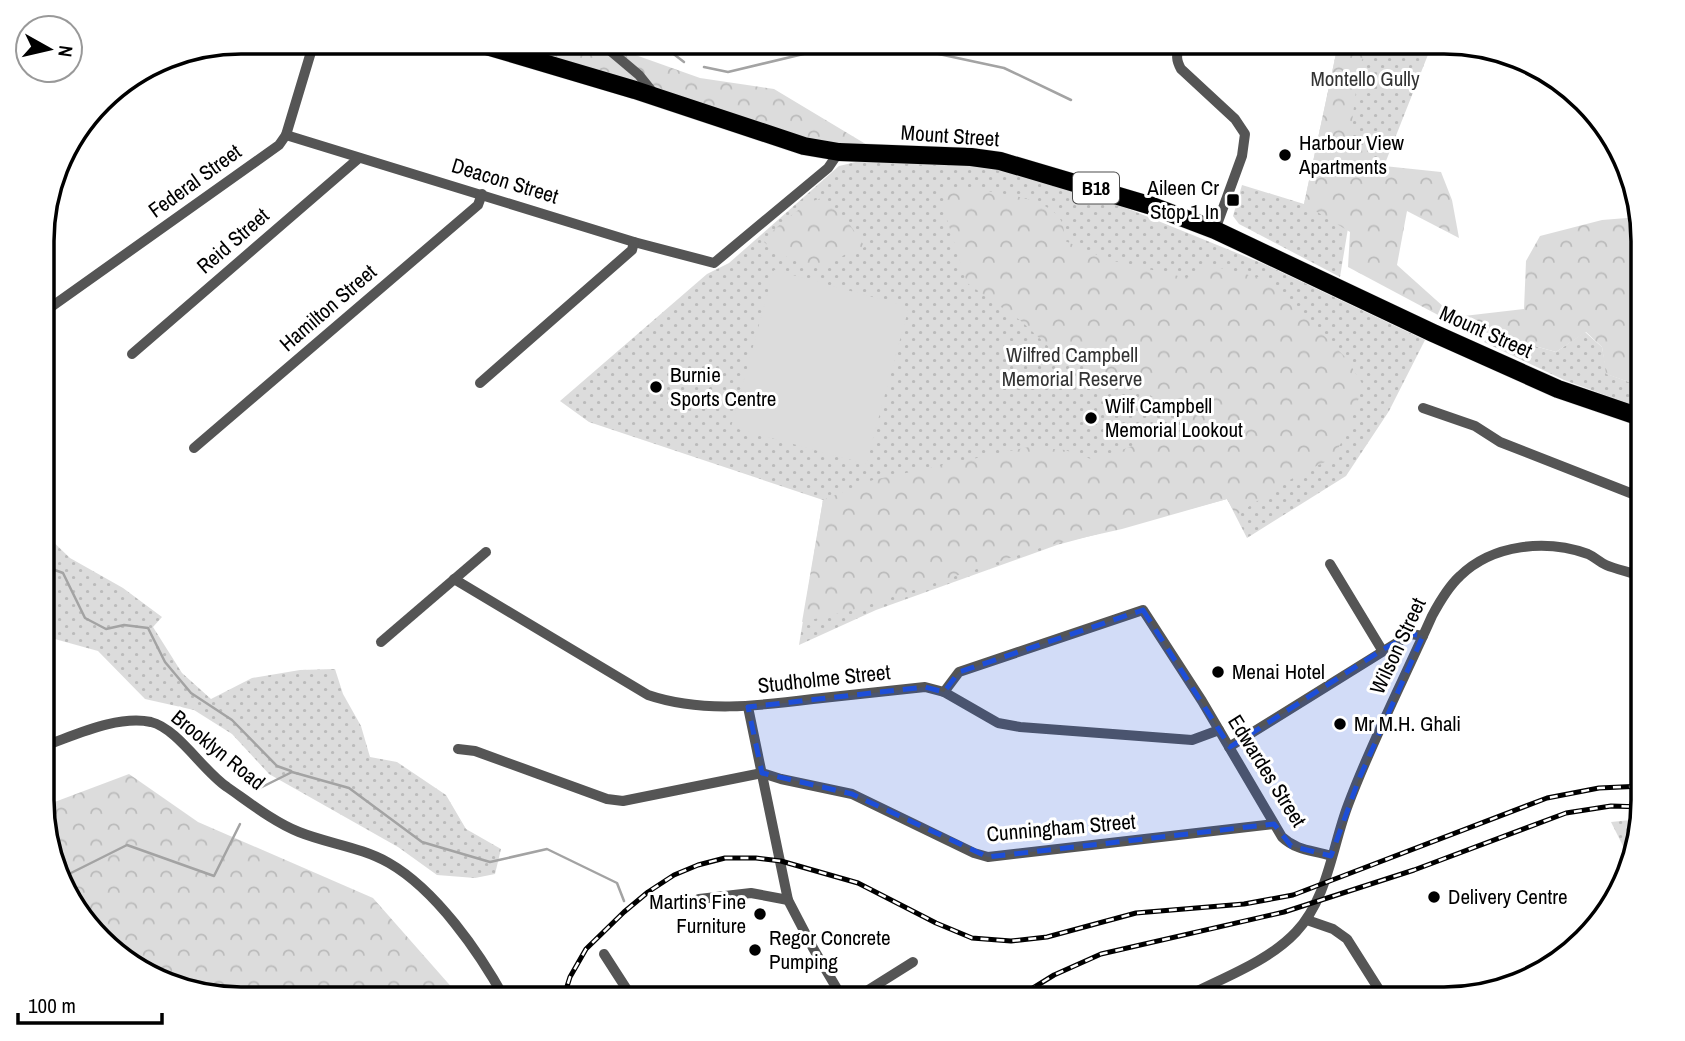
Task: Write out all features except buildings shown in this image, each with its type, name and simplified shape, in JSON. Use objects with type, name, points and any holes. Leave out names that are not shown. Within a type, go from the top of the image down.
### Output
[{"type":"highway","name":"Mount Street","points":[[513,54],[656,97],[804,146],[839,152],[971,157],[1000,161],[1152,206],[1215,230],[1433,334],[1558,389],[1630,414]]},
{"type":"street","points":[[286,135],[310,54]]},
{"type":"street","points":[[615,54],[639,75],[656,97]]},
{"type":"street","points":[[1177,54],[1181,69],[1235,119],[1245,134],[1242,156],[1215,230]]},
{"type":"street","name":"Deacon Street","points":[[286,135],[714,264],[828,168],[839,152]]},
{"type":"street","name":"Federal Street","points":[[54,305],[279,145],[286,135]]},
{"type":"street","name":"Reid Street","points":[[132,354],[359,158]]},
{"type":"street","name":"Hamilton Street","points":[[194,448],[478,205],[482,194]]},
{"type":"street","points":[[480,383],[632,250],[634,242]]},
{"type":"street","points":[[1423,408],[1475,426],[1500,442],[1630,493]]},
{"type":"street","name":"Wilson Street","points":[[1307,920],[1320,893],[1359,779],[1423,636],[1445,593],[1460,576],[1481,560],[1514,549],[1540,545],[1592,556],[1604,564],[1630,573]]},
{"type":"street","points":[[381,642],[486,552]]},
{"type":"street","points":[[1330,564],[1382,650]]},
{"type":"street","name":"Studholme Street","points":[[454,579],[648,695],[666,701],[748,707],[925,687],[944,692],[998,723],[1020,727],[1192,740],[1219,730]]},
{"type":"street","name":"Edwardes Street","points":[[944,692],[959,672],[1143,610],[1230,747],[1274,824],[1291,845],[1331,856]]},
{"type":"street","points":[[1230,747],[1382,650],[1411,634],[1423,636]]},
{"type":"street","points":[[748,707],[788,900],[836,987]]},
{"type":"street","name":"Brooklyn Road","points":[[54,743],[120,722],[152,722],[166,729],[223,785],[272,817],[296,831],[368,853],[406,875],[441,909],[480,956],[498,987]]},
{"type":"street","name":"Cunningham Street","points":[[458,749],[475,751],[607,799],[623,801],[762,773],[852,794],[974,853],[988,857],[1274,824]]},
{"type":"street","points":[[699,899],[751,893],[788,900]]},
{"type":"street","points":[[1206,986],[1279,947],[1307,920],[1333,929],[1347,939],[1377,986]]},
{"type":"street","points":[[604,954],[625,987]]},
{"type":"street","points":[[874,986],[913,962]]},
{"type":"highlighted area","points":[[1143,610],[1230,747],[1382,650],[1411,634],[1423,636],[1359,779],[1331,856],[1291,846],[1274,824],[988,857],[852,794],[762,773],[748,707],[925,687],[944,692],[959,672]]},
{"type":"green space","points":[[513,54],[633,54],[700,78],[774,89],[884,155],[839,152]]},
{"type":"green space","name":"Montello Gully","points":[[1336,54],[1428,54],[1384,166],[1374,157],[1350,216],[1340,277],[1239,224],[1233,216],[1242,185],[1304,204]]},
{"type":"green space","points":[[1336,54],[1365,54],[1359,67],[1350,138],[1384,166],[1441,172],[1452,200],[1459,238],[1407,211],[1397,265],[1455,317],[1524,309],[1526,261],[1540,236],[1602,220],[1629,218],[1630,382],[1606,374],[1602,347],[1586,332],[1556,352],[1453,323],[1348,267],[1350,232],[1304,204]]},
{"type":"green space","name":"Wilfred Campbell Memorial Reserve","points":[[856,162],[952,164],[1001,169],[1109,201],[1264,264],[1425,340],[1389,411],[1346,476],[1247,538],[1227,499],[1057,545],[876,610],[799,645],[823,500],[589,422],[560,401],[707,274],[729,263],[839,166]]},
{"type":"green space","points":[[970,189],[1019,197],[1044,205],[1061,221],[1065,241],[1109,260],[1187,278],[1204,264],[1269,280],[1346,358],[1363,385],[1349,428],[1333,458],[1296,476],[1236,515],[1227,499],[1122,529],[1046,546],[853,610],[802,622],[823,500],[873,480],[1029,447],[1065,450],[1091,459],[1106,456],[1164,434],[1184,423],[1180,414],[1129,382],[1100,395],[1090,367],[1050,348],[1021,321],[967,283],[944,210],[946,190]]},
{"type":"green space","points":[[822,198],[848,222],[865,247],[822,268],[784,256],[764,242],[790,216]]},
{"type":"green space","points":[[774,270],[909,307],[866,464],[731,427]]},
{"type":"green space","points":[[1585,332],[1602,347],[1607,374],[1630,382],[1630,404],[1564,380],[1484,342],[1492,334],[1556,352]]},
{"type":"green space","points":[[54,543],[70,558],[123,588],[162,617],[153,627],[182,673],[211,699],[252,678],[300,670],[335,669],[343,694],[361,726],[370,757],[397,762],[446,795],[466,829],[501,849],[495,874],[475,878],[437,875],[398,847],[269,774],[232,734],[194,710],[145,699],[98,651],[54,639]]},
{"type":"green space","points":[[129,774],[198,822],[373,898],[451,987],[241,987],[216,985],[169,973],[137,955],[118,940],[79,894],[61,849],[54,802]]},
{"type":"green space","points":[[1629,820],[1624,848],[1611,822]]},
{"type":"waterway","points":[[674,54],[684,62]]},
{"type":"waterway","points":[[704,67],[728,72],[803,54]]},
{"type":"waterway","points":[[939,54],[1004,68],[1071,100]]},
{"type":"waterway","points":[[54,570],[63,573],[85,618],[106,629],[124,625],[148,628],[165,662],[191,693],[232,720],[277,766],[291,771]]},
{"type":"waterway","points":[[260,788],[292,772],[349,788],[422,842],[490,862],[547,849],[617,883],[624,901]]},
{"type":"waterway","points":[[69,874],[127,845],[214,876],[240,824]]},
{"type":"railway","points":[[567,987],[586,949],[648,892],[674,875],[725,858],[781,861],[858,883],[936,923],[972,938],[1011,941],[1047,937],[1136,913],[1244,904],[1293,895],[1547,798],[1599,788],[1630,787]]},
{"type":"railway","points":[[1036,986],[1101,954],[1284,912],[1414,870],[1566,813],[1611,806],[1630,807]]},
{"type":"place","name":"Harbour View Apartments","points":[[1285,155]]},
{"type":"place","name":"Aileen Cr Stop 1 In","points":[[1233,200]]},
{"type":"place","name":"Burnie Sports Centre","points":[[656,387]]},
{"type":"place","name":"Wilf Campbell Memorial Lookout","points":[[1091,418]]},
{"type":"place","name":"Menai Hotel","points":[[1218,672]]},
{"type":"place","name":"Mr M.H. Ghali","points":[[1340,724]]},
{"type":"place","name":"Delivery Centre","points":[[1434,897]]},
{"type":"place","name":"Martins Fine Furniture","points":[[760,914]]},
{"type":"place","name":"Regor Concrete Pumping","points":[[755,950]]}]
